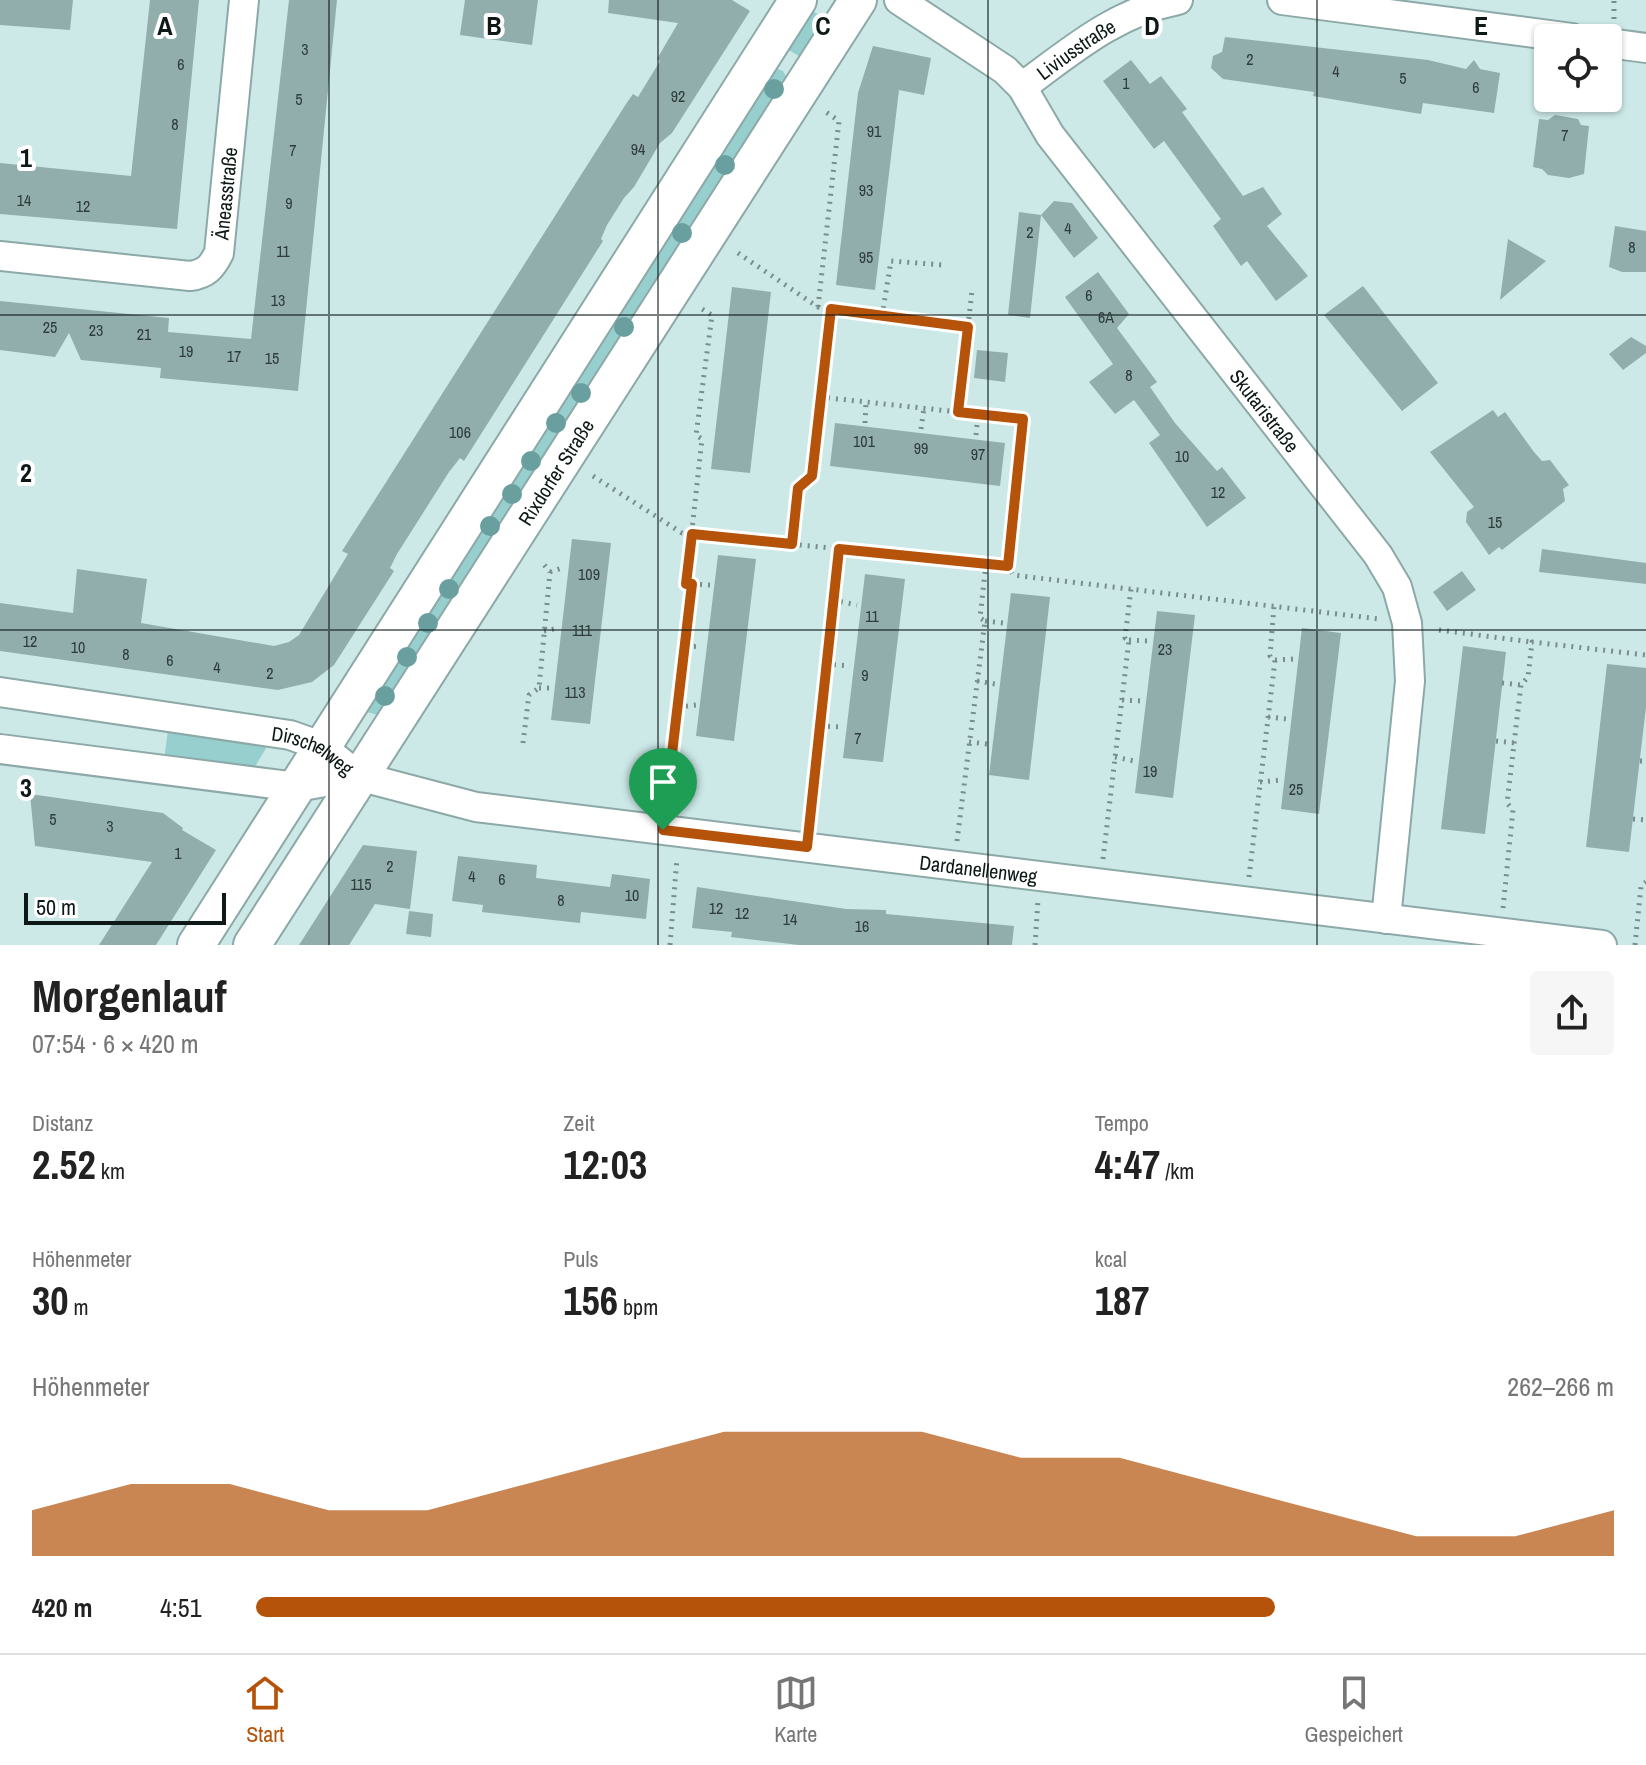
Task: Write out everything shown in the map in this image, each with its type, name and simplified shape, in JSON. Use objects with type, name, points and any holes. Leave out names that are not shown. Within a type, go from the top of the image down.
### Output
[{"type":"street","name":"Äneasstraße","points":[[0,256],[190,276],[201,275],[212,266],[219,253],[244,0]]},
{"type":"street","points":[[196,945],[798,0]]},
{"type":"street","name":"Rixdorfer Straße","points":[[252,945],[858,0]]},
{"type":"street","name":"Skutaristraße","points":[[899,0],[1005,70],[1022,87],[1050,135],[1378,555],[1397,587],[1407,623],[1410,681],[1386,919]]},
{"type":"street","name":"Liviusstraße","points":[[1022,87],[1109,24],[1136,11],[1178,0]]},
{"type":"street","points":[[1282,0],[1534,33]]},
{"type":"street","points":[[1622,38],[1646,48]]},
{"type":"street","points":[[766,51],[807,78]]},
{"type":"street","name":"Dirschelweg","points":[[0,692],[290,735],[321,746],[358,776]]},
{"type":"street","name":"Dirschelweg","points":[[0,749],[297,787],[358,776]]},
{"type":"street","name":"Dardanellenweg","points":[[358,776],[476,807],[1602,945]]},
{"type":"path","points":[[1612,24],[1614,0]]},
{"type":"path","points":[[818,307],[839,121],[826,112]]},
{"type":"path","points":[[738,253],[818,307],[968,327]]},
{"type":"path","points":[[882,316],[891,261],[944,265]]},
{"type":"path","points":[[958,412],[972,290]]},
{"type":"path","points":[[702,309],[712,315],[696,435],[702,439],[686,584],[710,585]]},
{"type":"path","points":[[792,544],[798,488],[812,476],[831,309]]},
{"type":"path","points":[[820,397],[1023,419],[1008,566],[1013,575],[1384,619]]},
{"type":"path","points":[[865,423],[866,402]]},
{"type":"path","points":[[921,429],[924,408]]},
{"type":"path","points":[[976,435],[978,414]]},
{"type":"path","points":[[593,476],[682,533],[1008,566]]},
{"type":"path","points":[[807,847],[839,549]]},
{"type":"path","points":[[539,688],[550,572],[541,561]]},
{"type":"path","points":[[986,563],[980,618],[1003,623]]},
{"type":"path","points":[[550,572],[565,567]]},
{"type":"path","points":[[670,945],[671,830],[678,707],[692,584]]},
{"type":"path","points":[[1131,589],[1125,638],[1149,641]]},
{"type":"path","points":[[833,600],[857,605]]},
{"type":"path","points":[[1274,606],[1270,656],[1275,660],[1294,659]]},
{"type":"path","points":[[954,865],[985,621]]},
{"type":"path","points":[[544,631],[558,628]]},
{"type":"path","points":[[1439,630],[1646,655]]},
{"type":"path","points":[[1100,883],[1129,640]]},
{"type":"path","points":[[1500,933],[1513,810],[1507,803],[1521,685],[1528,677],[1532,642]]},
{"type":"path","points":[[686,647],[702,646]]},
{"type":"path","points":[[1246,901],[1275,660]]},
{"type":"path","points":[[826,664],[850,666]]},
{"type":"path","points":[[977,681],[995,684]]},
{"type":"path","points":[[1502,683],[1521,685]]},
{"type":"path","points":[[523,743],[529,695],[539,688],[551,688]]},
{"type":"path","points":[[1122,700],[1142,701]]},
{"type":"path","points":[[678,707],[696,705]]},
{"type":"path","points":[[1268,717],[1287,719]]},
{"type":"path","points":[[820,726],[843,727]]},
{"type":"path","points":[[1496,741],[1515,743]]},
{"type":"path","points":[[969,742],[987,744]]},
{"type":"path","points":[[1115,757],[1134,761]]},
{"type":"path","points":[[1260,782],[1280,780]]},
{"type":"path","points":[[1633,819],[1646,820]]},
{"type":"path","points":[[1635,945],[1641,886],[1646,882]]},
{"type":"path","points":[[1035,945],[1038,899]]},
{"type":"shaded area","points":[[806,7],[827,20],[799,56],[785,48]]},
{"type":"shaded area","points":[[772,67],[783,71],[787,78],[385,717],[356,709]]},
{"type":"shaded area","points":[[168,730],[268,745],[251,773],[164,760]]},
{"type":"building","points":[[0,0],[73,0],[70,30],[0,25]]},
{"type":"building","points":[[150,0],[199,0],[177,229],[0,214],[0,163],[131,176]]},
{"type":"building","points":[[289,0],[337,0],[298,391],[160,378],[161,368],[81,360],[69,333],[55,357],[0,350],[0,301],[169,318],[168,332],[251,339]]},
{"type":"building","points":[[465,0],[538,0],[532,45],[460,35]]},
{"type":"building","points":[[609,0],[732,0],[750,11],[672,133],[660,143],[624,198],[607,225],[601,239],[603,241],[464,461],[460,458],[449,472],[397,554],[390,568],[394,571],[334,665],[312,682],[278,690],[0,651],[0,603],[73,613],[77,569],[147,579],[141,623],[274,646],[299,635],[348,554],[342,551],[626,104],[633,94],[638,97],[678,23],[608,13]]},
{"type":"building","points":[[1225,37],[1428,60],[1466,69],[1474,60],[1480,69],[1500,73],[1494,113],[1423,103],[1421,114],[1313,96],[1314,92],[1223,79],[1211,68],[1213,56],[1222,52]]},
{"type":"building","points":[[873,46],[931,58],[924,95],[899,90],[875,290],[836,285],[858,93]]},
{"type":"building","points":[[1131,60],[1150,84],[1161,76],[1187,109],[1182,112],[1243,196],[1263,187],[1282,214],[1267,226],[1308,276],[1276,301],[1247,261],[1241,266],[1213,226],[1221,219],[1164,141],[1154,149],[1103,81]]},
{"type":"building","points":[[1555,115],[1578,119],[1581,125],[1589,126],[1584,174],[1569,178],[1548,175],[1542,169],[1533,167],[1539,119],[1548,120]]},
{"type":"building","points":[[1054,201],[1072,203],[1098,238],[1074,258],[1041,215]]},
{"type":"building","points":[[1019,212],[1041,215],[1030,318],[1008,315]]},
{"type":"building","points":[[1615,226],[1646,231],[1646,272],[1622,272],[1609,267]]},
{"type":"building","points":[[1508,239],[1546,261],[1500,300]]},
{"type":"building","points":[[1098,272],[1129,314],[1117,328],[1157,382],[1150,387],[1175,423],[1217,471],[1222,467],[1246,498],[1207,527],[1149,443],[1160,435],[1134,400],[1115,414],[1089,382],[1113,364],[1065,297]]},
{"type":"building","points":[[1363,286],[1438,383],[1402,411],[1324,315]]},
{"type":"building","points":[[732,287],[771,292],[750,473],[711,469]]},
{"type":"building","points":[[1631,337],[1646,346],[1646,353],[1623,370],[1609,354]]},
{"type":"building","points":[[977,350],[1008,353],[1005,382],[974,378]]},
{"type":"building","points":[[1493,410],[1498,417],[1505,412],[1534,452],[1542,461],[1550,460],[1569,485],[1563,489],[1565,501],[1502,550],[1499,547],[1489,555],[1466,522],[1467,512],[1474,507],[1430,452]]},
{"type":"building","points":[[835,423],[1005,443],[1000,486],[830,466]]},
{"type":"building","points":[[572,539],[611,543],[590,724],[551,720]]},
{"type":"building","points":[[1542,549],[1646,563],[1646,584],[1539,572]]},
{"type":"building","points":[[718,555],[756,559],[734,741],[696,736]]},
{"type":"building","points":[[1462,571],[1476,590],[1447,611],[1433,592]]},
{"type":"building","points":[[865,574],[905,579],[883,762],[843,758]]},
{"type":"building","points":[[1011,593],[1050,597],[1029,780],[989,775]]},
{"type":"building","points":[[1157,611],[1195,615],[1173,798],[1135,793]]},
{"type":"building","points":[[1302,628],[1341,633],[1319,814],[1281,809]]},
{"type":"building","points":[[1463,646],[1506,652],[1485,834],[1441,829]]},
{"type":"building","points":[[1607,664],[1646,668],[1646,707],[1629,852],[1586,847]]},
{"type":"building","points":[[30,794],[163,813],[182,830],[216,850],[156,945],[99,945],[152,862],[35,846]]},
{"type":"building","points":[[363,845],[417,851],[410,909],[375,904],[349,945],[299,945]]},
{"type":"building","points":[[458,856],[537,865],[536,878],[610,887],[612,874],[650,879],[646,919],[581,912],[580,923],[482,912],[483,905],[452,901]]},
{"type":"building","points":[[697,887],[846,909],[886,910],[886,914],[1014,926],[1012,945],[799,945],[731,937],[732,932],[692,928]]},
{"type":"building","points":[[409,911],[433,914],[431,937],[406,934]]},
{"type":"route","points":[[831,309],[968,327],[958,412],[1023,419],[1008,566],[839,549],[807,847],[663,830],[686,647],[692,584],[686,584],[692,534],[792,544],[798,488],[812,476],[831,309]]}]
